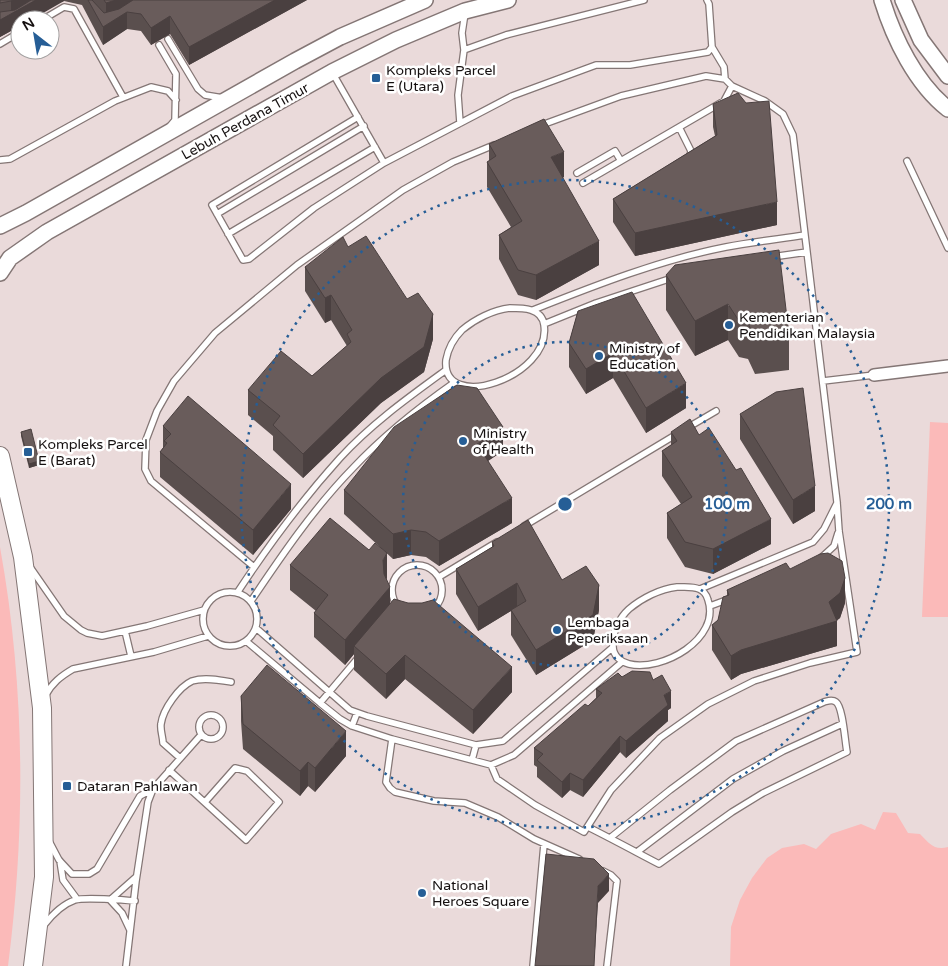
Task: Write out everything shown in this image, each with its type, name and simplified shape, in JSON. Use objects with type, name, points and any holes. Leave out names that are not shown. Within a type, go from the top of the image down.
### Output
[{"type":"main road","name":"Lebuh Perdana Timur","points":[[0,226],[340,37],[425,0]]},
{"type":"main road","name":"Lebuh Perdana Timur","points":[[0,273],[10,258],[47,232],[332,72],[396,40],[465,11],[508,0]]},
{"type":"main road","points":[[882,0],[889,21],[908,61],[938,101],[948,109]]},
{"type":"main road","points":[[903,0],[921,40],[948,76]]},
{"type":"main road","points":[[0,456],[23,557],[42,708],[44,877],[33,966]]},
{"type":"street","points":[[874,375],[948,366]]},
{"type":"lane","points":[[464,50],[506,36],[644,0]]},
{"type":"lane","points":[[707,0],[709,4],[712,46],[724,67],[725,79]]},
{"type":"lane","points":[[60,10],[70,7],[74,9],[123,98]]},
{"type":"lane","points":[[460,124],[458,95],[464,50],[462,33],[465,11]]},
{"type":"lane","points":[[168,39],[198,89],[205,95],[229,98]]},
{"type":"lane","points":[[158,45],[176,74],[175,120],[161,137]]},
{"type":"lane","points":[[358,117],[212,205],[241,258],[249,259],[314,208],[384,163],[512,96],[596,66],[640,63],[708,52],[712,46]]},
{"type":"lane","points":[[332,72],[384,163]]},
{"type":"lane","points":[[491,765],[497,779],[535,805],[584,832],[611,790],[660,738],[708,704],[754,681],[810,663],[857,652],[839,531],[793,135],[783,114],[765,100],[732,86],[725,79],[706,76],[629,94],[533,128]]},
{"type":"lane","points":[[583,183],[724,100],[732,86]]},
{"type":"lane","points":[[0,160],[10,159],[123,98],[150,87],[168,91],[176,100]]},
{"type":"lane","points":[[217,214],[364,126]]},
{"type":"lane","points":[[679,127],[691,151],[691,156],[684,161]]},
{"type":"lane","points":[[254,568],[151,481],[145,468],[146,440],[157,411],[174,381],[215,333],[297,265],[403,190],[453,162],[497,144]]},
{"type":"lane","points":[[228,234],[375,147]]},
{"type":"lane","points":[[577,173],[615,152],[620,161]]},
{"type":"lane","points":[[908,161],[948,248]]},
{"type":"lane","points":[[534,310],[544,324],[544,336],[539,349],[525,367],[490,385],[467,386],[455,382],[449,377],[446,370],[447,357],[451,345],[459,334],[466,327],[499,309],[523,308],[534,310],[591,287],[659,264],[725,247],[805,235]]},
{"type":"lane","points":[[768,258],[807,252]]},
{"type":"lane","points":[[544,324],[596,304],[682,276]]},
{"type":"lane","points":[[237,592],[283,527],[341,458],[389,412],[446,370]]},
{"type":"lane","points":[[823,381],[874,375]]},
{"type":"lane","points":[[251,601],[297,535],[352,468],[401,423],[455,382]]},
{"type":"lane","points":[[515,531],[716,411]]},
{"type":"lane","points":[[700,589],[813,542],[824,529],[837,502]]},
{"type":"lane","points":[[815,564],[834,546],[839,531]]},
{"type":"lane","points":[[438,577],[507,536]]},
{"type":"lane","points":[[23,557],[64,616],[81,630],[102,636],[204,610]]},
{"type":"lane","points":[[765,563],[768,572]]},
{"type":"lane","points":[[421,565],[434,572],[442,589],[441,597],[435,608],[422,615],[411,614],[400,609],[393,598],[392,585],[398,575],[409,566],[421,565]]},
{"type":"lane","points":[[689,587],[700,589],[707,595],[710,616],[706,628],[699,639],[691,646],[657,664],[633,665],[622,662],[616,656],[612,648],[613,636],[625,613],[633,606],[666,588],[689,587]]},
{"type":"lane","points":[[224,592],[237,592],[251,601],[256,609],[258,619],[256,628],[246,641],[233,647],[219,645],[208,636],[202,624],[204,610],[211,599],[224,592]]},
{"type":"lane","points":[[710,606],[737,596]]},
{"type":"lane","points":[[394,616],[400,609]]},
{"type":"lane","points":[[256,628],[350,710],[476,745],[503,741],[612,648]]},
{"type":"lane","points":[[125,631],[131,656]]},
{"type":"lane","points":[[42,708],[48,691],[63,675],[73,669],[154,652],[208,636]]},
{"type":"lane","points":[[246,641],[320,704],[352,726],[392,739],[491,765],[514,755],[622,662]]},
{"type":"lane","points":[[320,704],[362,654]]},
{"type":"lane","points":[[180,758],[163,743],[161,724],[168,706],[177,692],[193,681],[211,679],[231,682]]},
{"type":"lane","points":[[588,827],[659,864],[732,812],[763,793],[847,752],[841,708],[832,700],[743,738],[698,768],[610,838]]},
{"type":"lane","points":[[352,726],[357,712]]},
{"type":"lane","points":[[206,715],[214,715],[221,720],[223,727],[221,734],[215,739],[207,739],[201,735],[198,728],[200,720],[206,715]]},
{"type":"lane","points":[[637,852],[733,779],[783,751],[842,724]]},
{"type":"lane","points":[[126,966],[148,802],[153,789],[201,735]]},
{"type":"lane","points":[[392,739],[386,782],[395,792],[434,801],[465,803],[498,817],[544,844],[587,863]]},
{"type":"lane","points":[[472,760],[476,745]]},
{"type":"lane","points":[[169,770],[246,840],[279,802],[246,771],[235,768],[205,802]]},
{"type":"lane","points":[[44,830],[60,860],[72,874],[89,874],[97,869],[140,796],[153,789]]},
{"type":"lane","points":[[534,966],[544,844]]},
{"type":"lane","points":[[60,860],[63,880],[76,899]]},
{"type":"lane","points":[[595,867],[611,875],[617,881],[607,966]]},
{"type":"lane","points":[[110,900],[137,876]]},
{"type":"lane","points":[[38,932],[50,918],[76,899],[124,899],[135,901]]},
{"type":"lane","points":[[110,900],[122,914],[130,930]]},
{"type":"shaded area","points":[[930,422],[948,423],[948,617],[922,617]]},
{"type":"shaded area","points":[[0,547],[14,651],[20,756],[18,861],[8,966],[0,966]]},
{"type":"shaded area","points":[[883,812],[896,813],[908,833],[920,834],[935,847],[948,847],[948,966],[730,966],[731,927],[740,900],[752,878],[767,858],[782,848],[804,844],[816,849],[831,834],[861,824],[875,830]]},
{"type":"building","points":[[0,0],[13,0],[0,3]]},
{"type":"building","points":[[31,0],[36,0],[18,10],[15,10]]},
{"type":"building","points":[[88,0],[92,0],[104,13],[119,9],[133,0],[275,0],[189,47],[170,16],[151,28],[141,14],[127,12],[103,27]]},
{"type":"building","points":[[104,0],[116,0],[106,3]]},
{"type":"building","points":[[10,11],[10,14],[0,20],[0,12]]},
{"type":"building","points":[[738,93],[746,103],[769,101],[777,202],[635,233],[613,199],[717,135],[713,104]]},
{"type":"building","points":[[544,119],[564,152],[551,157],[599,241],[536,275],[518,270],[499,235],[522,221],[487,162],[496,156],[489,144]]},
{"type":"building","points":[[366,236],[407,299],[418,293],[433,314],[424,347],[381,378],[303,454],[273,425],[280,416],[248,390],[281,351],[312,376],[351,342],[347,334],[352,330],[331,295],[325,298],[305,267],[343,237],[348,247]]},
{"type":"building","points":[[779,250],[789,335],[755,339],[748,323],[739,321],[728,304],[695,321],[666,275],[675,265]]},
{"type":"building","points":[[632,292],[686,383],[646,408],[613,353],[586,369],[569,343],[578,311]]},
{"type":"building","points":[[457,385],[477,388],[503,427],[477,444],[512,498],[439,541],[426,532],[411,530],[393,534],[344,490],[394,427]]},
{"type":"building","points":[[803,388],[815,486],[793,500],[740,414],[776,392]]},
{"type":"building","points":[[188,396],[291,484],[253,530],[160,452],[167,443],[164,441],[171,434],[163,426]]},
{"type":"building","points":[[690,419],[699,435],[709,428],[736,470],[741,468],[771,519],[713,549],[685,542],[667,513],[692,497],[662,451],[677,441],[671,432]]},
{"type":"building","points":[[31,429],[39,461],[29,464],[21,432]]},
{"type":"building","points":[[330,518],[369,550],[375,543],[387,553],[383,560],[384,574],[390,587],[345,640],[314,613],[328,595],[290,565]]},
{"type":"building","points":[[528,520],[562,580],[586,566],[599,585],[593,615],[536,650],[511,610],[526,601],[517,583],[478,607],[456,569],[494,546],[492,542]]},
{"type":"building","points":[[828,553],[842,561],[845,578],[840,593],[829,602],[837,621],[741,650],[731,656],[712,625],[718,620],[723,597],[729,595],[727,590],[786,563],[790,569],[820,554]]},
{"type":"building","points":[[394,599],[408,603],[422,603],[433,600],[512,667],[473,710],[405,655],[386,674],[354,646]]},
{"type":"building","points":[[267,665],[346,731],[315,768],[308,762],[300,771],[243,724],[241,696]]},
{"type":"building","points":[[632,671],[650,672],[653,680],[662,675],[671,691],[664,695],[668,705],[626,741],[620,736],[583,780],[570,773],[562,782],[537,760],[543,754],[534,748],[585,704],[588,706],[602,693],[596,689],[618,673],[622,677]]},
{"type":"building","points":[[546,854],[594,859],[609,874],[598,886],[594,966],[535,966]]},
{"type":"place","name":"Kompleks Parcel E (Utara)","points":[[376,78]]},
{"type":"place","name":"Kementerian Pendidikan Malaysia","points":[[729,325]]},
{"type":"place","name":"Ministry of Education","points":[[599,356]]},
{"type":"place","name":"Ministry of Health","points":[[463,441]]},
{"type":"place","name":"Kompleks Parcel E (Barat)","points":[[28,452]]},
{"type":"place","name":"Lembaga Peperiksaan","points":[[557,630]]},
{"type":"place","name":"Dataran Pahlawan","points":[[67,786]]},
{"type":"place","name":"National Heroes Square","points":[[422,893]]}]
